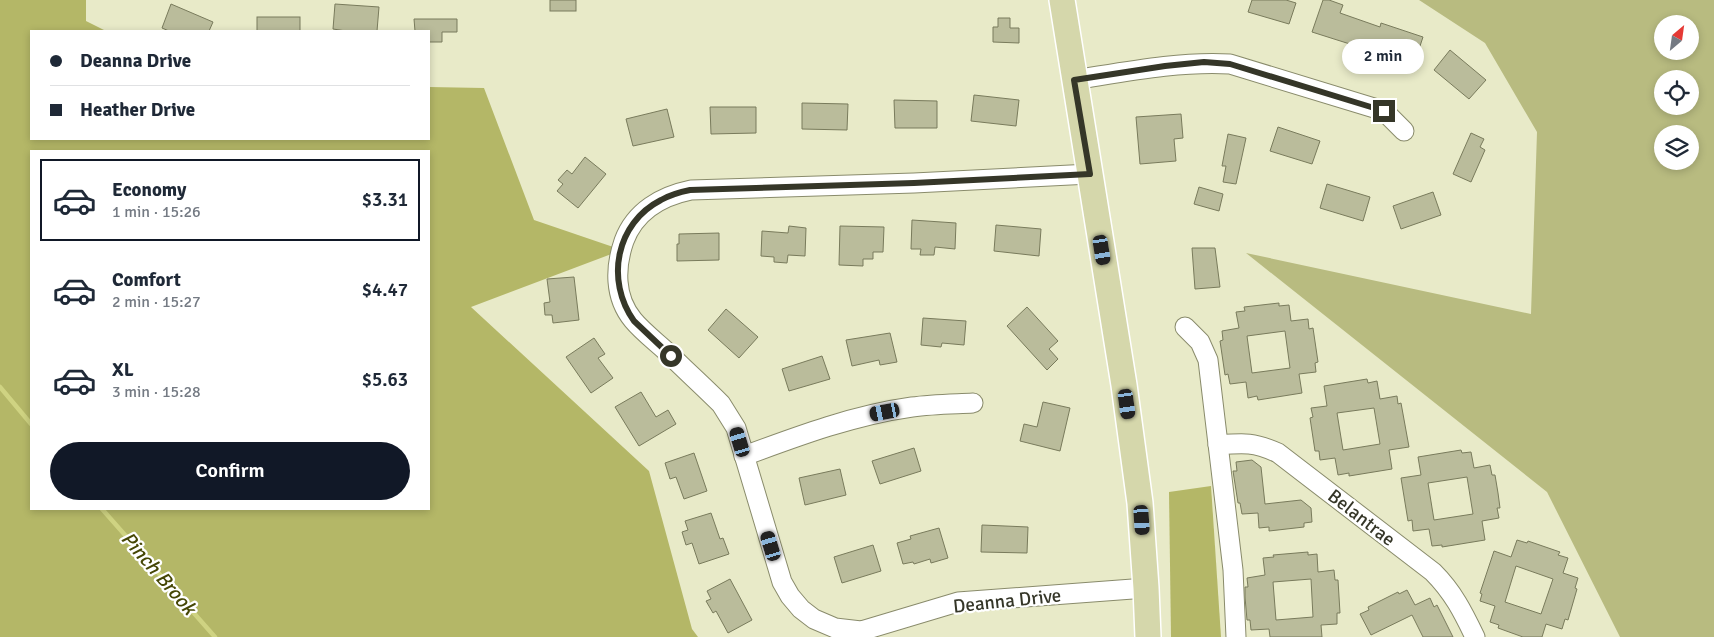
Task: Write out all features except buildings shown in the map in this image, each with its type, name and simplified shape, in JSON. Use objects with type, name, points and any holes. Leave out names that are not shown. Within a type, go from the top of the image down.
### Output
[{"type":"main road","points":[[1062,0],[1124,385],[1140,503],[1148,637]]},
{"type":"street","points":[[1074,80],[1165,66],[1204,62],[1230,64],[1384,111],[1404,131]]},
{"type":"street","name":"Deanna Drive","points":[[1090,174],[914,183],[690,190],[667,197],[646,210],[635,222],[626,236],[619,254],[618,287],[622,300],[634,321],[721,404],[730,417],[736,428],[782,582],[790,596],[801,609],[814,619],[835,628],[867,631],[958,602],[1146,588]]},
{"type":"street","points":[[1185,327],[1200,342],[1208,360],[1233,570],[1236,637]]},
{"type":"street","points":[[744,456],[817,430],[871,415],[912,407],[973,403]]},
{"type":"street","name":"Belantrae","points":[[1218,446],[1247,443],[1264,446],[1278,453],[1433,572],[1445,584],[1456,600],[1475,637]]},
{"type":"green space","points":[[0,0],[86,0],[86,21],[104,30],[30,30],[30,140],[430,140],[430,87],[484,88],[534,220],[622,250],[471,307],[649,471],[692,629],[698,637],[0,637]]},
{"type":"green space","points":[[1419,0],[1714,0],[1714,637],[1620,637],[1547,492],[1246,253],[1531,314],[1537,132],[1485,43]]},
{"type":"green space","points":[[1211,486],[1221,637],[1171,637],[1169,492]]},
{"type":"waterway","name":"Pinch Brook","points":[[0,387],[30,423]]},
{"type":"waterway","name":"Pinch Brook","points":[[103,510],[215,637]]},
{"type":"route","points":[[671,356],[629,314],[618,287],[617,271],[619,254],[626,236],[635,222],[646,210],[660,200],[674,194],[690,190],[914,183],[1090,174],[1074,80],[1165,66],[1204,62],[1240,66],[1384,111]]}]
